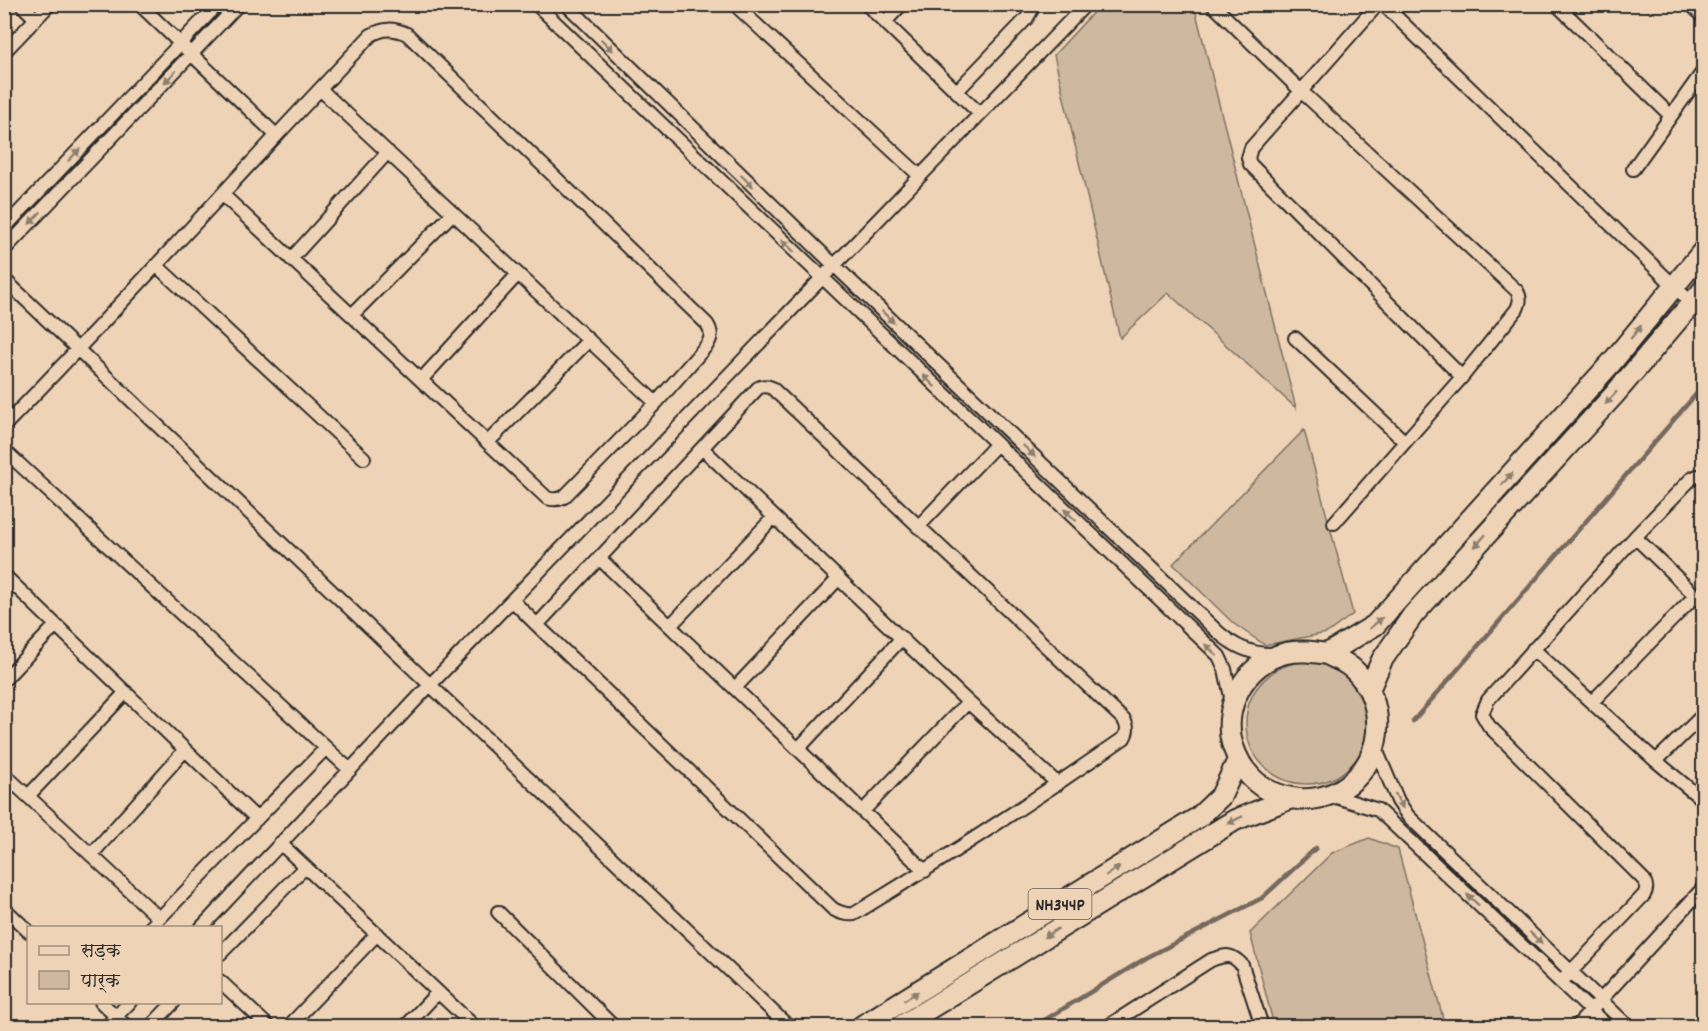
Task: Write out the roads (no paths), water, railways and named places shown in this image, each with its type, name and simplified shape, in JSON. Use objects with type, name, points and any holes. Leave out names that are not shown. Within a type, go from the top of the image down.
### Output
[{"type":"highway","points":[[1327,654],[1375,625],[1382,618],[1612,362],[1704,249]]},
{"type":"highway","points":[[1369,690],[1382,660],[1413,615],[1699,302]]},
{"type":"highway","points":[[1306,650],[1327,654],[1344,662],[1369,690],[1376,708],[1378,728],[1375,747],[1368,763],[1345,787],[1330,795],[1310,800],[1289,799],[1269,791],[1251,778],[1238,760],[1231,742],[1229,722],[1233,703],[1244,681],[1262,663],[1284,653],[1306,650]]},
{"type":"highway","name":"NH344P","points":[[862,1026],[1199,817],[1221,796],[1238,760]]},
{"type":"highway","name":"NH344P","points":[[901,1026],[1235,820],[1289,799]]},
{"type":"street","points":[[21,4],[36,19]]},
{"type":"street","points":[[4,52],[50,4]]},
{"type":"street","points":[[139,4],[276,135]]},
{"type":"street","points":[[4,228],[218,4]]},
{"type":"street","points":[[4,250],[239,4]]},
{"type":"street","points":[[536,4],[1219,656],[1225,669],[1233,703]]},
{"type":"street","points":[[566,4],[834,265],[1230,642],[1241,649],[1264,655],[1284,653]]},
{"type":"street","points":[[734,4],[920,176]]},
{"type":"street","points":[[867,4],[980,114]]},
{"type":"street","points":[[885,22],[902,4]]},
{"type":"street","points":[[957,92],[1026,18],[1035,4]]},
{"type":"street","points":[[1212,4],[1301,91],[1520,296],[1517,309],[1462,377],[1334,523]]},
{"type":"street","points":[[1378,4],[1251,148],[1248,158],[1250,164],[1462,377]]},
{"type":"street","points":[[1383,4],[1674,286],[1699,302]]},
{"type":"street","points":[[1556,4],[1671,116]]},
{"type":"street","points":[[1690,4],[1704,17]]},
{"type":"street","points":[[202,926],[430,685],[1084,5]]},
{"type":"street","points":[[4,426],[78,350],[276,135],[371,35],[382,29],[395,28],[407,34],[698,316],[711,330],[711,338],[656,403],[564,497],[558,500],[547,498],[222,194]]},
{"type":"street","points":[[1633,169],[1704,70]]},
{"type":"street","points":[[320,89],[656,403]]},
{"type":"street","points":[[291,259],[387,152]]},
{"type":"street","points":[[352,315],[453,213]]},
{"type":"street","points":[[156,265],[364,458]]},
{"type":"street","points":[[421,380],[518,274]]},
{"type":"street","points":[[4,279],[788,1026]]},
{"type":"street","points":[[1295,338],[1405,442]]},
{"type":"street","points":[[488,442],[589,340]]},
{"type":"street","points":[[512,600],[537,625],[833,909],[840,913],[854,914],[925,871],[1124,738],[1127,726],[1124,720],[781,396],[767,386],[758,388],[537,625]]},
{"type":"street","points":[[918,527],[996,445]]},
{"type":"street","points":[[702,448],[968,702],[1058,784]]},
{"type":"street","points":[[4,450],[350,770]]},
{"type":"street","points":[[1561,982],[1647,890],[1644,880],[1484,719],[1482,714],[1488,700],[1635,537],[1691,479],[1704,476]]},
{"type":"street","points":[[670,626],[774,516]]},
{"type":"street","points":[[1592,702],[1700,600],[1635,537]]},
{"type":"street","points":[[599,558],[925,871]]},
{"type":"street","points":[[4,575],[257,819]]},
{"type":"street","points":[[735,688],[839,578]]},
{"type":"street","points":[[4,680],[56,625]]},
{"type":"street","points":[[798,748],[902,638]]},
{"type":"street","points":[[1533,649],[1656,761],[1704,801]]},
{"type":"street","points":[[28,796],[126,692]]},
{"type":"street","points":[[863,811],[968,702]]},
{"type":"street","points":[[1656,761],[1704,714]]},
{"type":"street","points":[[1375,747],[1398,801],[1408,816],[1628,1026]]},
{"type":"street","points":[[4,774],[91,855],[155,923],[326,748]]},
{"type":"street","points":[[91,855],[185,750]]},
{"type":"street","points":[[1330,795],[1378,810],[1607,1026]]},
{"type":"street","points":[[280,843],[474,1026]]},
{"type":"street","points":[[222,952],[305,867]]},
{"type":"street","points":[[1577,1026],[1704,887]]},
{"type":"street","points":[[4,908],[27,930]]},
{"type":"street","points":[[498,912],[612,1026]]},
{"type":"street","points":[[289,1026],[376,934]]},
{"type":"street","points":[[1108,1026],[1211,960],[1227,955],[1235,958],[1242,965],[1262,1026]]},
{"type":"street","points":[[222,983],[268,1026]]},
{"type":"street","points":[[406,1026],[438,992]]},
{"type":"street","points":[[103,1004],[126,1026]]},
{"type":"street","points":[[107,1026],[128,1004]]},
{"type":"street","points":[[151,1026],[172,1004]]},
{"type":"waterway","points":[[1413,721],[1704,385]]},
{"type":"waterway","points":[[1035,1026],[1146,958],[1262,898],[1316,848]]}]
